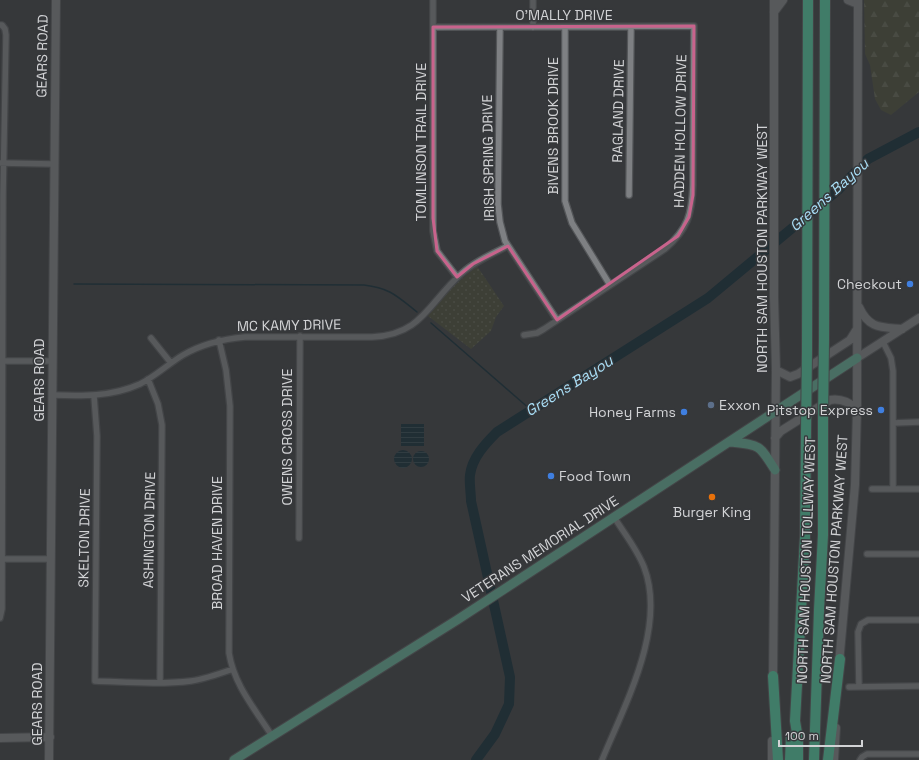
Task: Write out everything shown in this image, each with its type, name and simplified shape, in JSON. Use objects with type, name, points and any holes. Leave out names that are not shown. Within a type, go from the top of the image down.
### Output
[{"type":"highway","name":"NORTH SAM HOUSTON TOLLWAY WEST","points":[[798,760],[798,739],[795,721],[805,537],[808,4]]},
{"type":"highway","name":"NORTH SAM HOUSTON TOLLWAY WEST","points":[[814,760],[818,610],[823,535],[825,4]]},
{"type":"highway","points":[[828,760],[840,659]]},
{"type":"highway","points":[[773,676],[778,760]]},
{"type":"highway","name":"NORTH SAM HOUSTON TOLLWAY WEST","points":[[790,760],[791,734],[795,721]]},
{"type":"main road","name":"GEARS ROAD","points":[[49,760],[53,164],[56,0]]},
{"type":"main road","name":"NORTH SAM HOUSTON PARKWAY WEST","points":[[772,760],[776,370],[774,297],[774,0]]},
{"type":"main road","points":[[774,12],[783,0]]},
{"type":"main road","points":[[848,0],[858,2]]},
{"type":"main road","name":"NORTH SAM HOUSTON PARKWAY WEST","points":[[834,760],[840,659],[855,485],[858,358],[858,2]]},
{"type":"main road","points":[[858,305],[863,317],[870,324],[879,327],[902,329]]},
{"type":"main road","name":"VETERANS MEMORIAL DRIVE","points":[[234,760],[512,584],[919,318]]},
{"type":"main road","points":[[776,370],[790,377],[798,374],[850,340],[856,332],[857,327]]},
{"type":"main road","points":[[775,438],[781,431],[830,400],[838,399],[849,402],[857,409]]},
{"type":"main road","points":[[730,442],[758,447],[775,470]]},
{"type":"main road","points":[[0,738],[50,737]]},
{"type":"street","name":"TOMLINSON TRAIL DRIVE","points":[[433,0],[433,231],[437,251],[457,277]]},
{"type":"street","points":[[533,0],[533,27]]},
{"type":"street","points":[[0,25],[2,25],[5,29],[6,35],[2,163],[2,609],[0,618]]},
{"type":"street","name":"RAGLAND DRIVE","points":[[628,195],[630,26]]},
{"type":"street","name":"O'MALLY DRIVE","points":[[433,27],[694,26]]},
{"type":"street","name":"HADDEN HOLLOW DRIVE","points":[[524,336],[537,333],[665,249],[678,236],[687,223],[692,207],[693,184],[694,26]]},
{"type":"street","name":"IRISH SPRING DRIVE","points":[[500,27],[499,209],[502,232],[508,246],[557,320]]},
{"type":"street","name":"BIVENS BROOK DRIVE","points":[[565,27],[565,202],[572,223],[610,285]]},
{"type":"street","points":[[2,163],[53,164]]},
{"type":"street","name":"MC KAMY DRIVE","points":[[52,396],[94,396],[118,391],[148,379],[196,348],[219,340],[245,336],[388,336],[414,324],[457,277],[473,264],[508,246]]},
{"type":"street","name":"OWENS CROSS DRIVE","points":[[299,538],[300,336]]},
{"type":"street","points":[[151,338],[171,363]]},
{"type":"street","name":"BROAD HAVEN DRIVE","points":[[219,340],[226,370],[230,406],[229,653],[232,669],[238,684],[272,736]]},
{"type":"street","points":[[883,342],[891,358],[893,371],[893,489]]},
{"type":"street","points":[[1,361],[52,361]]},
{"type":"street","name":"ASHINGTON DRIVE","points":[[148,379],[158,404],[162,425],[160,683]]},
{"type":"street","name":"SKELTON DRIVE","points":[[94,396],[97,436],[94,681],[160,683]]},
{"type":"street","points":[[893,423],[919,422]]},
{"type":"street","points":[[872,489],[919,489]]},
{"type":"street","points":[[602,760],[638,673],[646,647],[650,621],[650,591],[644,566],[614,517]]},
{"type":"street","points":[[867,554],[919,554]]},
{"type":"street","points":[[1,559],[51,559]]},
{"type":"street","points":[[859,687],[858,632],[861,624],[868,620],[919,620]]},
{"type":"street","points":[[160,683],[197,680],[232,669]]},
{"type":"street","points":[[849,687],[919,686]]},
{"type":"street","points":[[861,758],[867,754],[919,754]]},
{"type":"highlighted area","points":[[694,26],[693,195],[689,217],[678,236],[557,320],[508,246],[473,264],[457,277],[437,251],[433,218],[433,27]]},
{"type":"green space","points":[[864,0],[919,0],[919,92],[891,115],[881,110],[875,99],[870,65],[865,54]]},
{"type":"green space","points":[[477,266],[504,306],[496,317],[491,331],[471,349],[428,316],[449,290]]},
{"type":"water","points":[[401,424],[424,424],[424,446],[401,446]]},
{"type":"water","points":[[403,450],[409,453],[412,459],[409,465],[403,468],[397,465],[394,459],[397,453]]},
{"type":"water","points":[[418,451],[424,451],[429,456],[427,465],[424,467],[418,467],[413,462],[413,456]]},
{"type":"waterway","name":"Greens Bayou","points":[[476,760],[495,734],[509,704],[510,677],[471,501],[470,475],[476,457],[497,432],[708,298],[838,190],[868,159],[919,132]]},
{"type":"waterway","points":[[74,284],[364,285],[380,288],[393,294],[417,312]]},
{"type":"waterway","points":[[431,323],[531,410]]},
{"type":"place","name":"Checkout","points":[[910,284]]},
{"type":"place","name":"Exxon","points":[[711,405]]},
{"type":"place","name":"Pitstop Express","points":[[881,410]]},
{"type":"place","name":"Honey Farms","points":[[684,412]]},
{"type":"place","name":"Food Town","points":[[551,476]]},
{"type":"place","name":"Burger King","points":[[712,497]]}]
